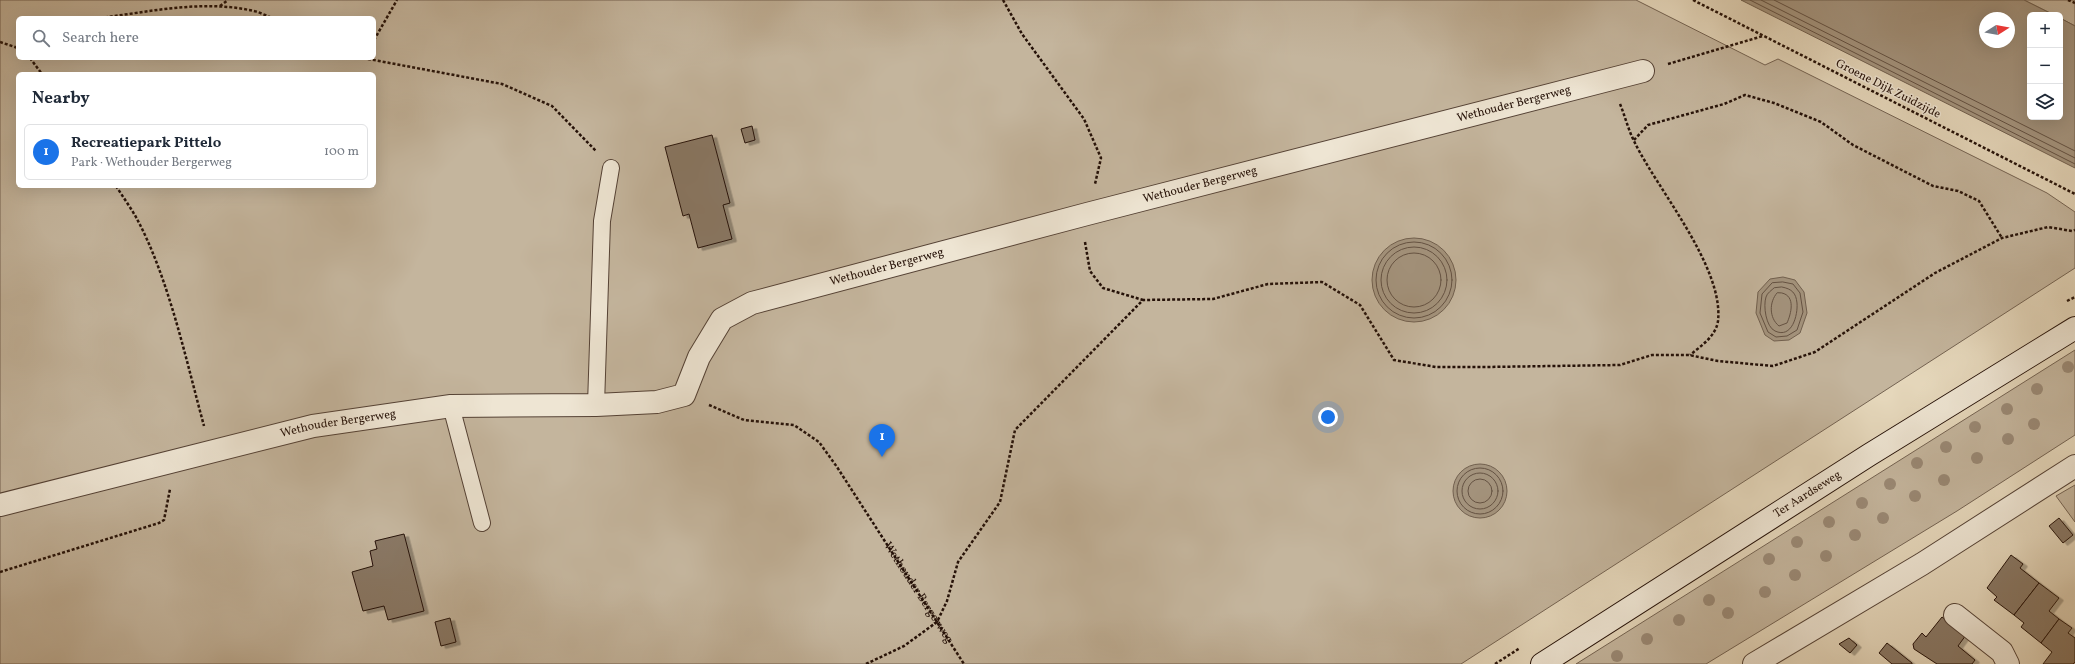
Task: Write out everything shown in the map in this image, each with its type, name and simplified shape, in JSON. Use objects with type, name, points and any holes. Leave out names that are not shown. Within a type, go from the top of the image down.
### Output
[{"type":"street","name":"Wethouder Bergerweg","points":[[0,505],[313,426],[451,406],[596,405],[657,402],[684,395],[699,357],[722,319],[752,303],[1087,214],[1643,71]]},
{"type":"street","name":"Ter Aardseweg","points":[[1542,664],[1869,455],[2075,328]]},
{"type":"street","points":[[1754,664],[1922,564],[2075,466]]},
{"type":"street","points":[[1955,615],[2002,652],[2008,664]]},
{"type":"lane","points":[[596,405],[602,221],[611,168]]},
{"type":"lane","points":[[451,406],[482,523]]},
{"type":"path","points":[[220,6],[228,0]]},
{"type":"path","points":[[376,37],[397,0]]},
{"type":"path","points":[[1003,0],[1022,34],[1084,119],[1101,158],[1087,214],[1085,243],[1090,271],[1103,288],[1143,300],[1213,299],[1268,284],[1322,282],[1360,305],[1394,360],[1436,367],[1620,365],[1652,355],[1689,355],[1718,361],[1772,366],[1815,352],[1935,273],[2002,238],[2048,227],[2072,231],[2075,230]]},
{"type":"path","name":"Groene Dijk Zuidzijde","points":[[1693,0],[2075,194]]},
{"type":"path","points":[[2068,0],[2075,3]]},
{"type":"path","points":[[117,16],[194,7],[220,6],[250,10],[266,16]]},
{"type":"path","points":[[1643,71],[1763,35]]},
{"type":"path","points":[[0,42],[16,47]]},
{"type":"path","points":[[32,60],[40,72]]},
{"type":"path","points":[[374,60],[502,84],[552,106],[611,168]]},
{"type":"path","points":[[1610,79],[1634,140],[1705,260],[1718,296],[1718,322],[1708,341],[1689,355]]},
{"type":"path","points":[[1634,140],[1648,125],[1724,104],[1745,95],[1774,103],[1822,122],[1853,145],[1933,186],[1958,191],[1979,201],[2002,238]]},
{"type":"path","points":[[117,188],[137,220],[154,258],[173,314],[211,451]]},
{"type":"path","points":[[866,664],[904,646],[937,622],[947,601],[958,562],[1000,502],[1015,430],[1143,300]]},
{"type":"path","name":"Wethouder Bergerweg","points":[[684,395],[744,420],[794,425],[819,442],[837,466],[964,664]]},
{"type":"path","points":[[0,572],[135,531],[164,520],[168,510],[174,461]]},
{"type":"shaded area","points":[[0,0],[1636,0],[1765,65],[1778,59],[2047,193],[2075,212],[2075,268],[1461,664],[0,664]]},
{"type":"shaded area","points":[[2024,0],[2075,0],[2075,26],[2063,20],[2063,12],[2048,12]]},
{"type":"shaded area","points":[[2075,350],[2075,435],[1957,511],[1706,664],[1576,664]]},
{"type":"shaded area","points":[[2075,485],[2075,522],[2056,496]]},
{"type":"water","points":[[1741,0],[2024,0],[2048,12],[2027,12],[2027,120],[2063,120],[2063,20],[2075,26],[2075,168]]},
{"type":"water","points":[[1414,238],[1430,241],[1444,250],[1453,264],[1456,280],[1453,296],[1444,310],[1430,319],[1414,322],[1398,319],[1384,310],[1375,296],[1372,280],[1375,264],[1384,250],[1398,241]]},
{"type":"water","points":[[1783,277],[1795,280],[1804,292],[1807,313],[1800,333],[1789,340],[1774,341],[1765,335],[1756,313],[1758,292],[1770,279]]},
{"type":"water","points":[[1475,464],[1485,464],[1499,472],[1505,481],[1507,491],[1505,501],[1499,510],[1485,518],[1475,518],[1465,513],[1458,506],[1453,496],[1453,486],[1458,476],[1465,469]]},
{"type":"building","points":[[752,126],[755,140],[745,143],[741,129]]},
{"type":"building","points":[[712,135],[730,203],[723,205],[732,239],[698,248],[689,214],[683,216],[665,147]]},
{"type":"building","points":[[2059,518],[2073,535],[2063,543],[2049,526]]},
{"type":"building","points":[[404,534],[424,611],[388,620],[384,606],[363,611],[352,572],[373,566],[370,551],[377,549],[375,541]]},
{"type":"building","points":[[2011,555],[2023,564],[2020,568],[2039,583],[2014,615],[1994,600],[1997,597],[1987,588]]},
{"type":"building","points":[[2039,583],[2059,598],[2049,611],[2059,619],[2041,643],[2021,627],[2024,623],[2014,615]]},
{"type":"building","points":[[1942,617],[1966,635],[1958,646],[1975,660],[1972,664],[1937,664],[1914,649],[1913,644],[1922,633],[1926,637]]},
{"type":"building","points":[[450,618],[456,642],[441,646],[435,622]]},
{"type":"building","points":[[2059,619],[2072,628],[2068,633],[2075,638],[2075,662],[2073,664],[2043,664],[2052,652],[2041,643]]},
{"type":"building","points":[[1849,638],[1857,645],[1850,653],[1839,644]]},
{"type":"building","points":[[1887,643],[1912,664],[1892,664],[1879,653]]},
{"type":"place","name":"Recreatiepark Pittelo","points":[[882,457]]}]
